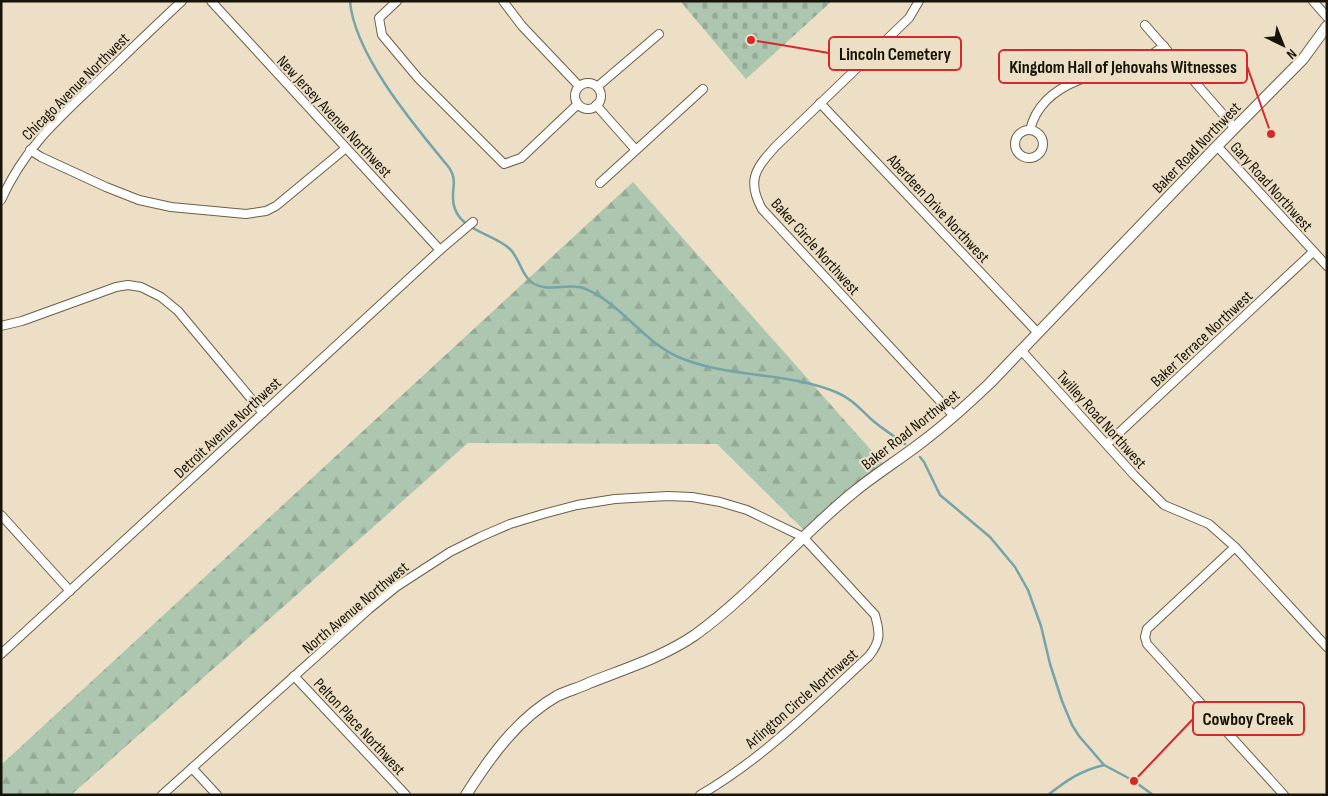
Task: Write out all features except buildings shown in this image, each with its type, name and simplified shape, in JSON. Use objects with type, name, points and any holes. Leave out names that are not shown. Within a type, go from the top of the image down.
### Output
[{"type":"street","name":"Chicago Avenue Northwest","points":[[1,200],[10,179],[30,150],[51,125],[182,1]]},
{"type":"street","name":"New Jersey Avenue Northwest","points":[[211,1],[440,250]]},
{"type":"street","points":[[397,1],[379,18],[382,35],[418,78],[504,164],[520,158],[578,104]]},
{"type":"street","points":[[503,1],[522,26],[579,86]]},
{"type":"street","name":"Baker Circle Northwest","points":[[919,1],[909,18],[820,103],[760,164],[754,180],[754,190],[762,209],[954,416]]},
{"type":"street","points":[[1312,1],[1327,17]]},
{"type":"street","name":"Gary Road Northwest","points":[[1145,25],[1235,128]]},
{"type":"street","name":"Baker Road Northwest","points":[[466,795],[513,731],[531,714],[558,696],[646,661],[694,636],[727,610],[803,537],[855,491],[954,416],[990,383],[1217,146],[1303,60],[1327,26]]},
{"type":"street","points":[[598,87],[659,34]]},
{"type":"street","points":[[1030,130],[1032,120],[1039,109],[1061,88],[1080,80],[1108,75],[1128,68],[1164,46]]},
{"type":"street","points":[[587,83],[598,87],[600,99],[593,108],[585,108],[578,104],[575,97],[579,86],[587,83]]},
{"type":"street","points":[[600,183],[635,149],[703,89]]},
{"type":"street","name":"Aberdeen Drive Northwest","points":[[820,103],[1038,333]]},
{"type":"street","points":[[596,105],[635,149]]},
{"type":"street","name":"Gary Road Northwest","points":[[1217,146],[1327,266]]},
{"type":"street","points":[[30,150],[106,187],[139,200],[171,207],[246,214],[266,211],[276,206],[346,148]]},
{"type":"street","name":"Detroit Avenue Northwest","points":[[1,654],[440,250],[473,222]]},
{"type":"street","name":"Baker Terrace Northwest","points":[[1107,444],[1313,252]]},
{"type":"street","points":[[1,326],[22,321],[116,287],[128,285],[141,287],[161,297],[178,311],[263,413]]},
{"type":"street","name":"Twilley Road Northwest","points":[[1021,350],[1164,505],[1209,524],[1236,547]]},
{"type":"street","name":"North Avenue Northwest","points":[[162,795],[369,609],[422,569],[480,537],[510,524],[577,505],[615,499],[668,496],[692,497],[720,502],[747,510],[803,537]]},
{"type":"street","points":[[1,515],[70,591]]},
{"type":"street","name":"Arlington Circle Northwest","points":[[700,795],[716,786],[759,754],[869,656],[876,647],[880,631],[875,615],[803,537]]},
{"type":"street","points":[[1284,795],[1147,644],[1145,637],[1147,629],[1236,547],[1327,648]]},
{"type":"street","name":"Pelton Place Northwest","points":[[294,676],[406,795]]},
{"type":"street","points":[[192,768],[217,795]]},
{"type":"green space","points":[[680,1],[832,1],[746,79]]},
{"type":"green space","points":[[633,182],[886,467],[804,530],[717,444],[468,443],[71,795],[1,795],[1,765]]},
{"type":"waterway","points":[[350,1],[354,22],[374,66],[403,110],[451,171],[454,182],[453,203],[459,216],[472,227],[510,249],[530,281],[546,287],[571,286],[583,288],[596,294],[620,311],[653,341],[676,356],[716,368],[798,381],[843,395],[905,444]]},
{"type":"waterway","points":[[920,457],[940,495],[990,537],[1015,567],[1028,590],[1041,626],[1050,664],[1062,701],[1079,736],[1104,765],[1134,781],[1153,795]]},
{"type":"waterway","points":[[1048,795],[1074,777],[1104,765]]},
{"type":"place","name":"Lincoln Cemetery","points":[[751,40]]},
{"type":"place","name":"Kingdom Hall of Jehovahs Witnesses","points":[[1271,134]]},
{"type":"place","name":"Cowboy Creek","points":[[1134,781]]}]
